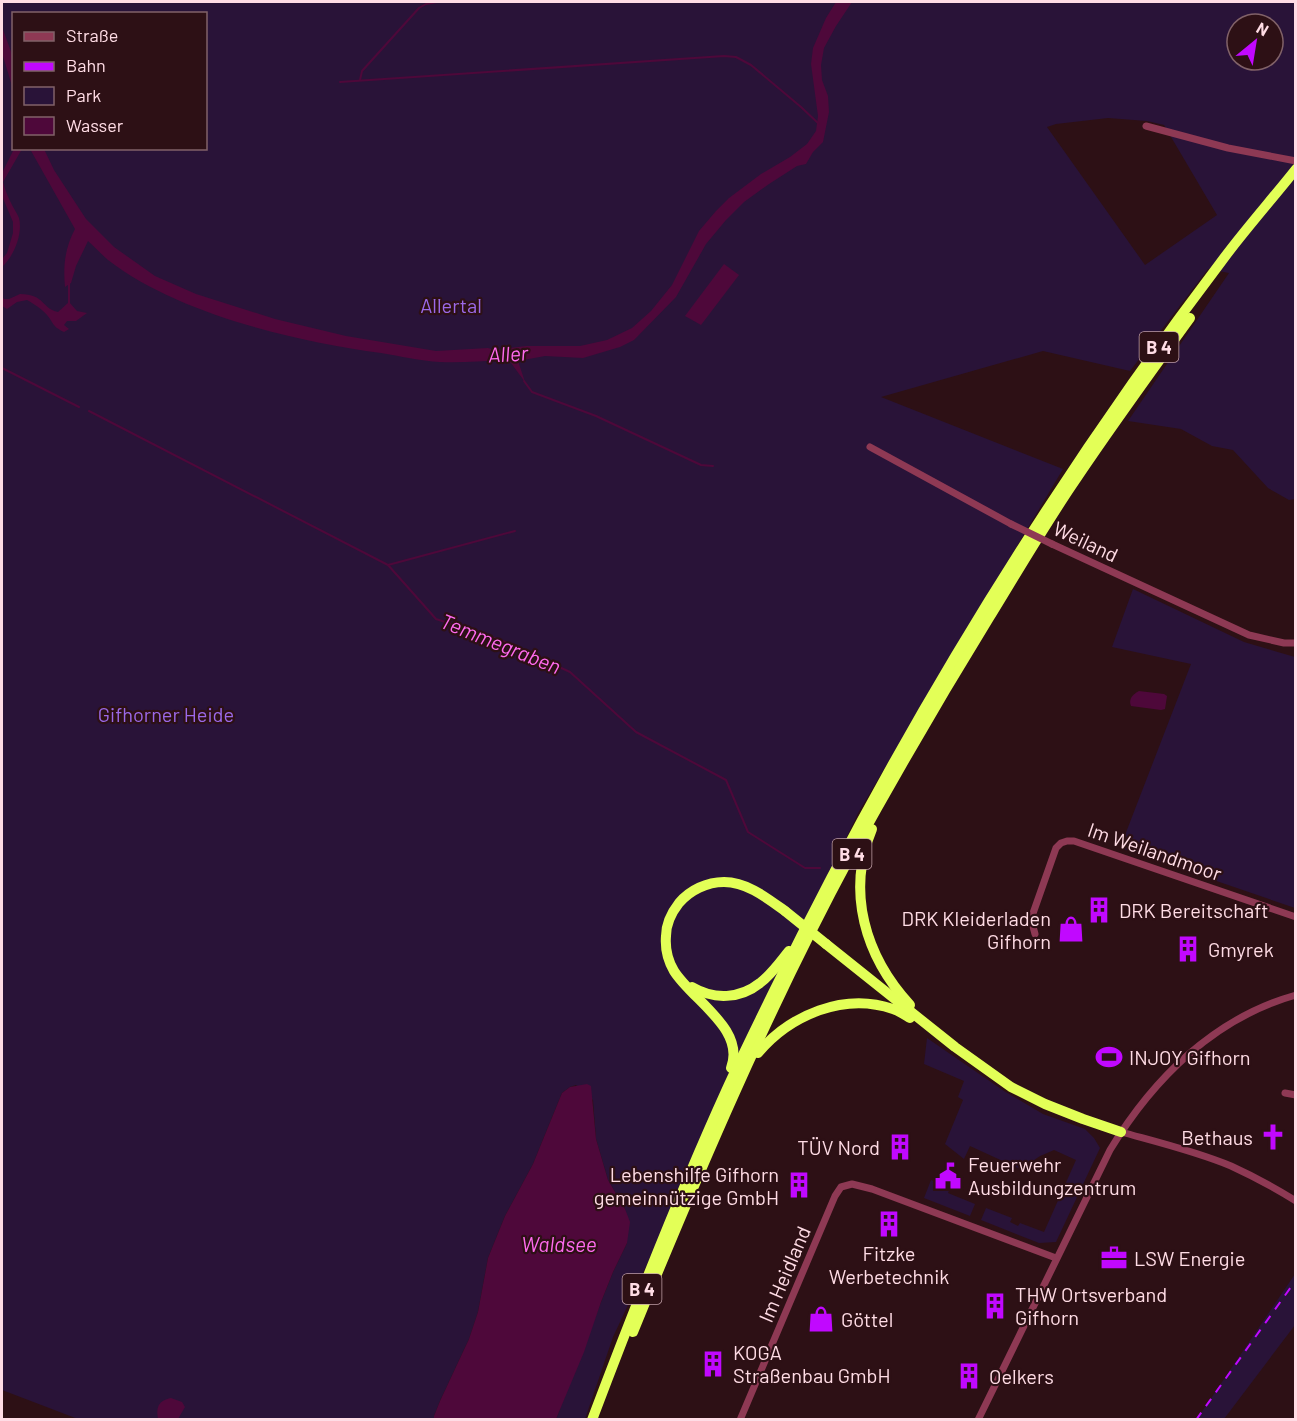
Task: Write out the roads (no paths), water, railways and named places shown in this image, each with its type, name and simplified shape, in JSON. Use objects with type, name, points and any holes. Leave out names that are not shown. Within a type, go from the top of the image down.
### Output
[{"type":"highway","name":"B 4","points":[[592,1419],[649,1271],[726,1089],[799,941],[900,752],[939,684],[1065,482],[1146,365],[1228,254],[1296,170]]},
{"type":"highway","name":"B 4","points":[[600,1419],[631,1335],[699,1172],[782,991],[850,857],[947,688],[1071,486],[1193,313],[1296,179]]},
{"type":"highway","points":[[891,785],[864,854],[860,876],[864,919],[873,948],[888,978],[937,1034]]},
{"type":"highway","points":[[726,1089],[734,1062],[730,1038],[719,1021],[680,978],[669,960],[666,946],[666,931],[673,911],[694,890],[715,883],[738,884],[760,894],[785,911],[937,1034],[1011,1087],[1046,1104],[1120,1132]]},
{"type":"highway","points":[[680,978],[695,989],[707,994],[721,997],[737,995],[760,983],[799,941]]},
{"type":"highway","points":[[748,1065],[768,1042],[787,1026],[813,1012],[845,1004],[878,1005],[895,1010],[937,1034]]},
{"type":"street","points":[[1146,126],[1228,148],[1296,161]]},
{"type":"street","name":"Weiland","points":[[870,447],[1011,524],[1249,635],[1284,643],[1296,643]]},
{"type":"street","name":"Im Weilandmoor","points":[[1035,933],[1031,919],[1050,864],[1056,848],[1067,841],[1074,841],[1296,917]]},
{"type":"street","points":[[978,1419],[1120,1132],[1161,1080],[1212,1035],[1244,1016],[1296,995]]},
{"type":"street","points":[[1285,1093],[1296,1095]]},
{"type":"street","points":[[1120,1132],[1233,1167],[1296,1201]]},
{"type":"street","name":"Im Heidland","points":[[740,1419],[834,1196],[841,1187],[852,1184],[872,1189],[1056,1258]]},
{"type":"water","name":"Aller","points":[[836,2],[852,2],[824,48],[821,65],[822,80],[828,96],[829,112],[823,142],[806,164],[797,166],[769,184],[744,202],[726,220],[706,244],[676,297],[634,340],[620,347],[583,358],[545,356],[518,361],[525,382],[511,363],[503,360],[433,361],[311,341],[238,322],[168,296],[136,279],[108,260],[88,241],[71,283],[65,287],[66,257],[75,229],[31,150],[44,150],[54,170],[86,219],[114,247],[155,276],[196,294],[275,319],[346,336],[436,351],[488,348],[495,350],[526,346],[580,346],[607,340],[632,328],[651,311],[672,285],[699,231],[729,198],[807,144],[816,131],[818,116],[811,64],[813,48]]},
{"type":"water","points":[[2,27],[12,54],[12,86],[2,53]]},
{"type":"water","points":[[14,150],[21,150],[3,182],[19,218],[20,231],[14,251],[2,267],[2,259],[7,253],[13,233],[13,222],[2,196],[2,173]]},
{"type":"water","points":[[724,264],[739,275],[701,325],[685,316]]},
{"type":"water","points":[[20,294],[34,296],[58,312],[69,302],[77,311],[87,313],[76,321],[67,321],[64,325],[69,329],[64,332],[55,327],[43,311],[27,300],[17,302],[7,309],[2,306],[2,296],[4,299],[9,299]]},
{"type":"water","points":[[1139,691],[1167,696],[1165,709],[1131,706],[1132,697]]},
{"type":"water","name":"Waldsee","points":[[587,1084],[591,1086],[596,1139],[608,1180],[630,1222],[627,1243],[613,1272],[584,1352],[556,1419],[434,1419],[469,1339],[478,1312],[488,1258],[505,1216],[533,1164],[562,1093],[570,1087]]},
{"type":"water","points":[[171,1398],[182,1402],[185,1407],[178,1419],[158,1419],[159,1405]]},
{"type":"waterway","points":[[360,80],[362,71],[419,8],[437,2]]},
{"type":"waterway","points":[[340,82],[736,57],[751,65],[819,124]]},
{"type":"waterway","points":[[69,282],[69,304]]},
{"type":"waterway","name":"Temmegraben","points":[[2,368],[79,407]]},
{"type":"waterway","points":[[524,381],[532,392],[596,416],[701,465],[713,466]]},
{"type":"waterway","name":"Temmegraben","points":[[89,411],[388,565],[436,619],[503,641],[570,672],[636,732],[726,780],[748,832],[805,868],[820,868]]},
{"type":"waterway","points":[[388,565],[515,531]]},
{"type":"railway","points":[[1196,1420],[1296,1280]]},
{"type":"place","name":"DRK Bereitschaft","points":[[1099,910]]},
{"type":"place","name":"DRK Kleiderladen Gifhorn","points":[[1071,929]]},
{"type":"place","name":"Gmyrek","points":[[1188,949]]},
{"type":"place","name":"INJOY Gifhorn","points":[[1109,1057]]},
{"type":"place","name":"Bethaus","points":[[1273,1137]]},
{"type":"place","name":"TÜV Nord","points":[[900,1147]]},
{"type":"place","name":"Feuerwehr Ausbildungzentrum","points":[[948,1176]]},
{"type":"place","name":"Lebenshilfe Gifhorn gemeinnützige GmbH","points":[[799,1185]]},
{"type":"place","name":"Fitzke Werbetechnik","points":[[889,1224]]},
{"type":"place","name":"LSW Energie","points":[[1114,1258]]},
{"type":"place","name":"THW Ortsverband Gifhorn","points":[[995,1306]]},
{"type":"place","name":"Göttel","points":[[821,1319]]},
{"type":"place","name":"KOGA Straßenbau GmbH","points":[[713,1364]]},
{"type":"place","name":"Oelkers","points":[[969,1376]]},
{"type":"park label","name":"Allertal","points":[[451,305]]},
{"type":"park label","name":"Gifhorner Heide","points":[[166,714]]}]
